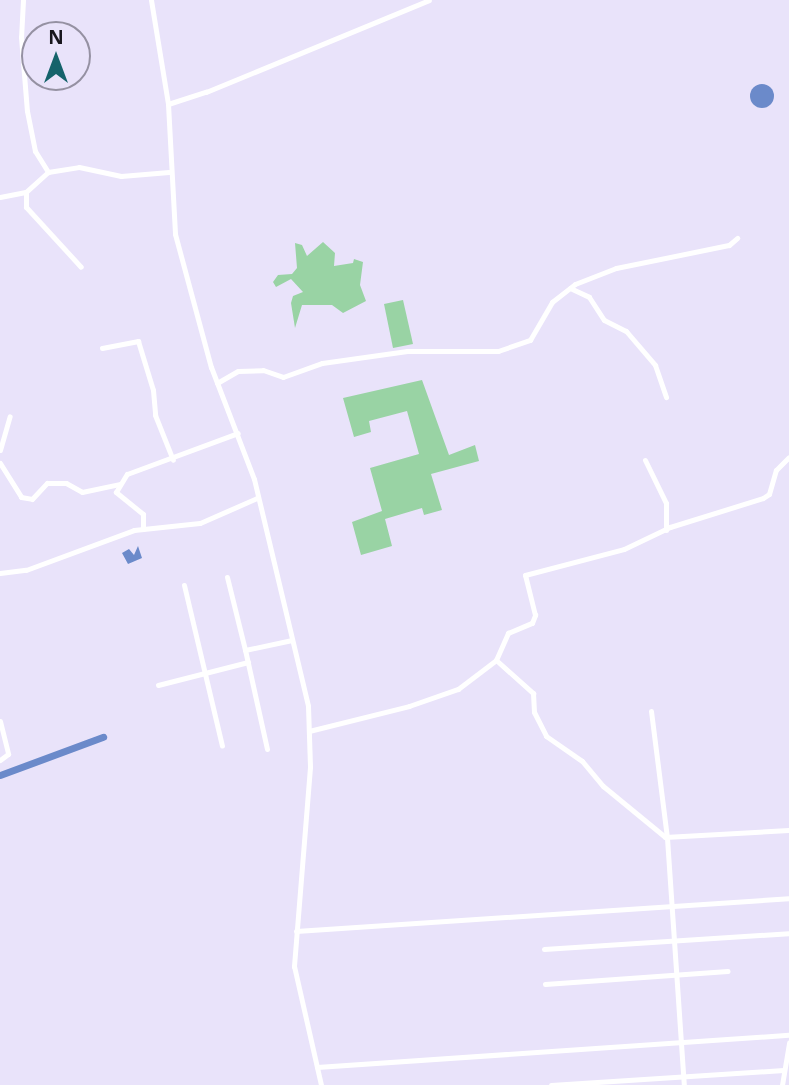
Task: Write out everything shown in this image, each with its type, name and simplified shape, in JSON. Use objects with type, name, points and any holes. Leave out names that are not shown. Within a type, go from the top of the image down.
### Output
[{"type":"street","points":[[23,0],[21,37],[27,111],[35,150],[48,172]]},
{"type":"street","points":[[151,0],[168,104],[169,172],[175,234],[217,383],[238,433],[257,498],[292,640],[309,731],[310,767],[294,966],[321,1085]]},
{"type":"street","points":[[168,104],[429,0]]},
{"type":"street","points":[[0,197],[26,192],[48,172],[79,167],[121,176],[169,172]]},
{"type":"street","points":[[26,192],[26,207],[80,267]]},
{"type":"street","points":[[217,383],[238,371],[263,370],[284,377],[321,363],[407,351],[498,351],[530,340],[552,302],[570,288],[616,268],[690,256],[729,245],[737,239]]},
{"type":"street","points":[[570,288],[589,297],[604,320],[625,331],[655,365],[666,397]]},
{"type":"street","points":[[102,348],[138,341],[153,390],[155,415],[173,460]]},
{"type":"street","points":[[0,450],[10,416]]},
{"type":"street","points":[[143,529],[143,514],[116,492],[127,474],[173,460],[238,433]]},
{"type":"street","points":[[309,731],[409,706],[458,689],[496,660],[508,633],[532,623],[535,615],[525,575],[624,549],[666,530],[769,494],[776,470],[789,457]]},
{"type":"street","points":[[645,460],[666,503],[666,530]]},
{"type":"street","points":[[0,463],[21,497],[32,499],[47,483],[66,483],[82,492],[119,484]]},
{"type":"street","points":[[0,573],[26,570],[143,529],[200,523],[257,498]]},
{"type":"street","points":[[227,577],[267,750]]},
{"type":"street","points":[[184,585],[222,746]]},
{"type":"street","points":[[245,650],[292,640]]},
{"type":"street","points":[[496,660],[533,693],[534,712],[546,736],[582,761],[603,786],[667,838],[789,830]]},
{"type":"street","points":[[158,685],[248,662]]},
{"type":"street","points":[[651,710],[667,838],[684,1085]]},
{"type":"street","points":[[0,721],[8,754],[0,760]]},
{"type":"street","points":[[296,931],[789,898]]},
{"type":"street","points":[[544,949],[789,933]]},
{"type":"street","points":[[544,984],[728,971]]},
{"type":"street","points":[[317,1067],[789,1035]]},
{"type":"street","points":[[782,1085],[789,1043]]},
{"type":"street","points":[[551,1085],[784,1070]]},
{"type":"green space","points":[[323,242],[335,253],[334,266],[353,263],[354,259],[363,262],[360,285],[366,301],[343,313],[332,305],[302,305],[295,328],[291,303],[293,296],[303,292],[291,279],[276,287],[273,282],[278,275],[292,274],[297,268],[295,243],[302,245],[307,256]]},
{"type":"green space","points":[[403,300],[413,344],[393,348],[384,304]]},
{"type":"green space","points":[[422,380],[449,455],[475,445],[479,461],[431,474],[442,510],[424,515],[422,508],[385,519],[392,546],[361,555],[352,522],[382,511],[370,468],[419,454],[407,411],[369,421],[371,432],[354,437],[343,398]]},
{"type":"water","points":[[762,84],[770,88],[774,96],[770,104],[762,108],[754,104],[750,96],[754,88]]},
{"type":"water","points":[[138,546],[142,558],[128,564],[122,553],[129,549],[134,555]]},
{"type":"waterway","points":[[0,775],[103,737]]}]
